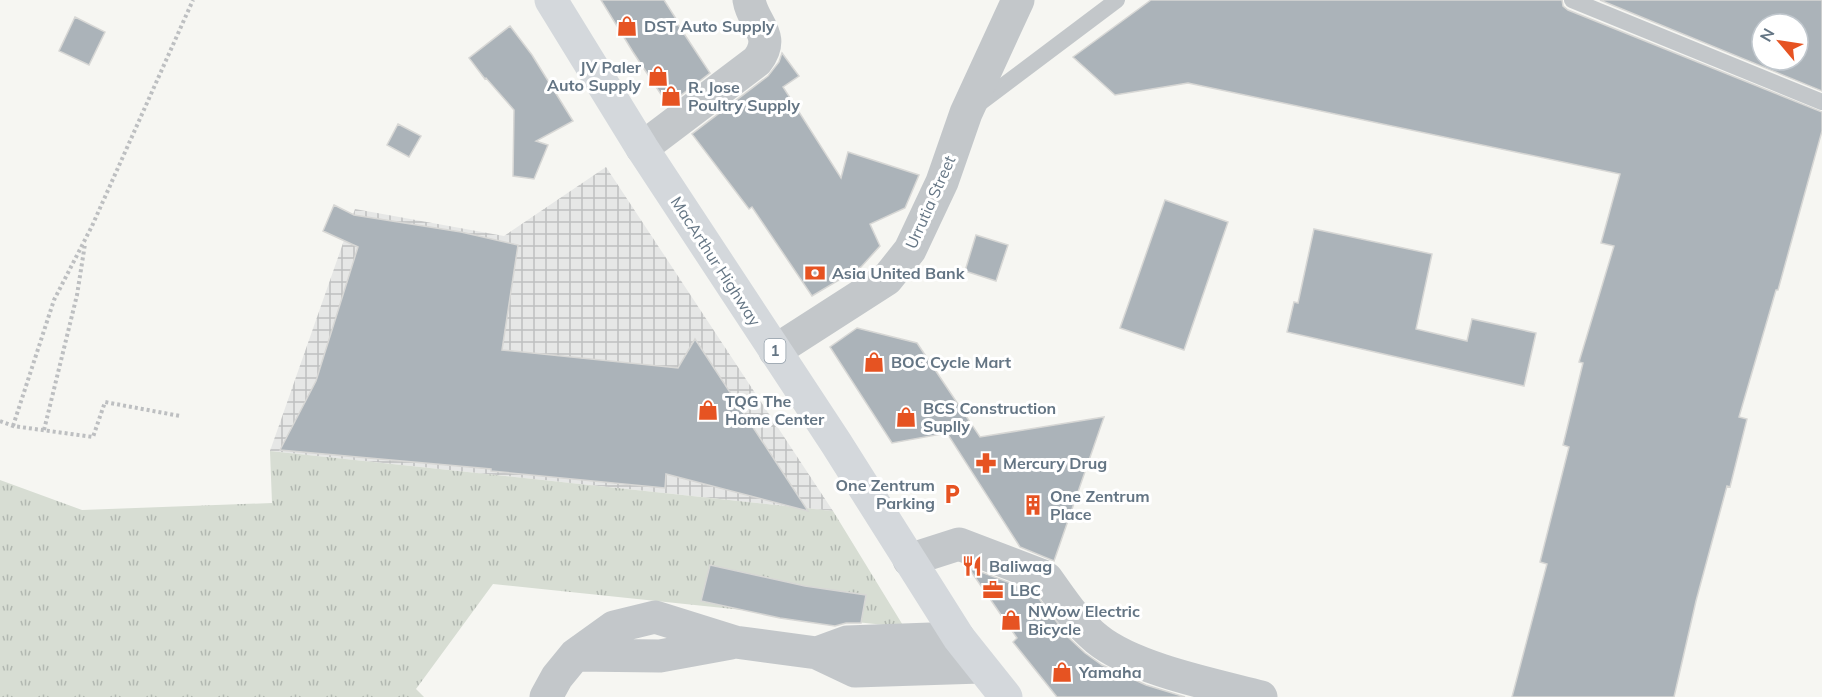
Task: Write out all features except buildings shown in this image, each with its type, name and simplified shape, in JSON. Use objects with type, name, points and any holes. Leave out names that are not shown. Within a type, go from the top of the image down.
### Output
[{"type":"highway","name":"MacArthur Highway","points":[[551,0],[642,148],[959,638],[1006,697]]},
{"type":"street","points":[[642,148],[757,61],[764,51],[766,37],[749,0]]},
{"type":"street","name":"Urrutia Street","points":[[775,351],[887,279],[910,250],[942,182],[966,113],[1018,0]]},
{"type":"street","points":[[909,560],[959,544],[1043,576],[1069,610],[1098,640],[1133,660],[1204,683],[1261,697]]},
{"type":"street","points":[[817,652],[848,642],[959,638]]},
{"type":"street","points":[[546,697],[557,677],[575,655],[660,656],[735,642],[817,652],[855,671],[981,667]]},
{"type":"lane","points":[[966,113],[1117,0]]},
{"type":"lane","points":[[1572,0],[1822,102]]},
{"type":"path","points":[[13,426],[54,300],[86,239],[193,0]]},
{"type":"path","points":[[44,430],[77,295],[86,239]]},
{"type":"path","points":[[0,421],[13,426],[93,437],[105,402],[180,416]]},
{"type":"shaded area","points":[[606,167],[833,511],[270,451],[355,209],[504,236]]},
{"type":"green space","points":[[270,451],[833,511],[904,627],[493,584],[416,689],[424,697],[0,697],[0,480],[82,510],[272,503]]},
{"type":"place","name":"DST Auto Supply","points":[[627,26]]},
{"type":"place","name":"JV Paler Auto Supply","points":[[658,76]]},
{"type":"place","name":"R. Jose Poultry Supply","points":[[671,96]]},
{"type":"place","name":"Asia United Bank","points":[[815,273]]},
{"type":"place","name":"BOC Cycle Mart","points":[[874,362]]},
{"type":"place","name":"TQG The Home Center","points":[[708,410]]},
{"type":"place","name":"BCS Construction Suplly","points":[[906,417]]},
{"type":"place","name":"Mercury Drug","points":[[986,463]]},
{"type":"place","name":"One Zentrum Parking","points":[[952,494]]},
{"type":"place","name":"One Zentrum Place","points":[[1033,505]]},
{"type":"place","name":"Baliwag","points":[[972,566]]},
{"type":"place","name":"LBC","points":[[993,590]]},
{"type":"place","name":"NWow Electric Bicycle","points":[[1011,620]]},
{"type":"place","name":"Yamaha","points":[[1062,672]]}]
